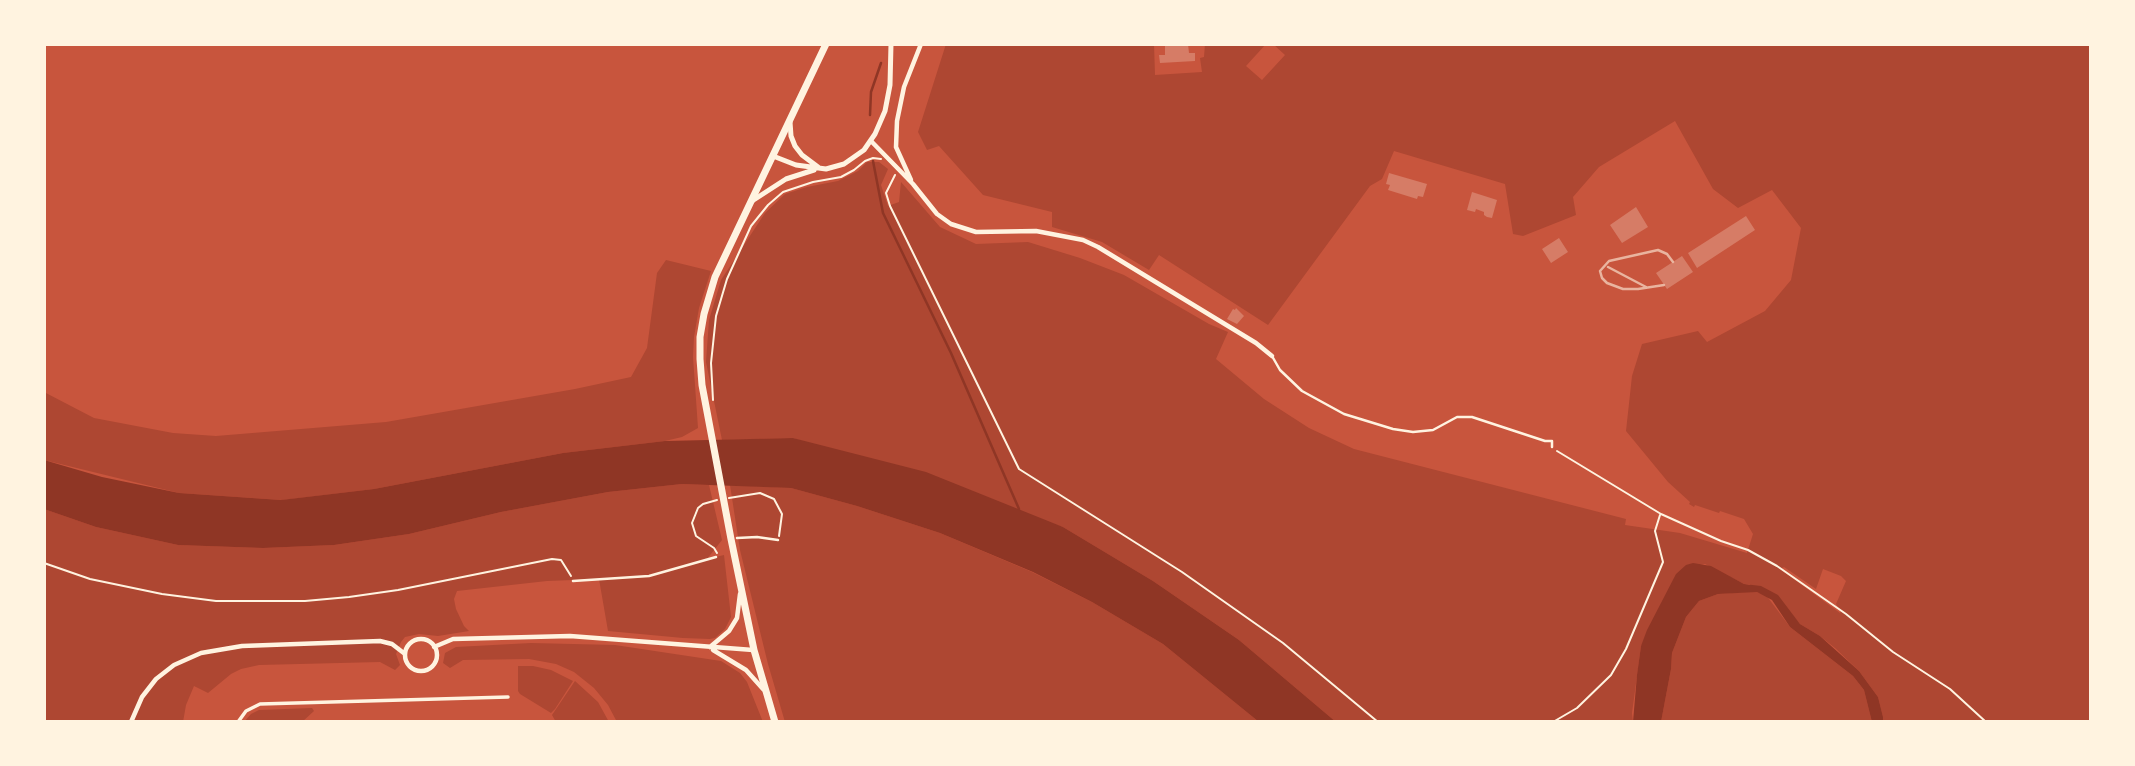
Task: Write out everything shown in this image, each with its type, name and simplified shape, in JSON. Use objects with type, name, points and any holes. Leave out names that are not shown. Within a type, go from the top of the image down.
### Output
[{"type":"main road","points":[[775,722],[754,650],[699,359],[704,314],[715,277],[826,44]]},
{"type":"street","points":[[751,202],[786,179],[848,162],[871,142],[883,118],[888,99],[891,44]]},
{"type":"street","points":[[913,184],[896,147],[897,121],[904,87],[921,44]]},
{"type":"street","points":[[790,120],[795,146],[805,159],[821,169]]},
{"type":"street","points":[[871,142],[913,184],[937,214],[951,224],[976,232],[1036,231],[1083,240],[1256,343],[1272,356]]},
{"type":"street","points":[[773,156],[796,165],[821,169]]},
{"type":"street","points":[[709,648],[729,631],[737,618],[741,585]]},
{"type":"street","points":[[434,647],[453,639],[570,636],[754,650]]},
{"type":"street","points":[[425,640],[434,647],[436,660],[425,670],[418,670],[411,667],[405,654],[409,644],[425,640]]},
{"type":"street","points":[[131,722],[142,697],[156,680],[174,665],[201,653],[242,646],[380,641],[392,644],[405,654]]},
{"type":"street","points":[[709,648],[746,670],[765,692]]},
{"type":"street","points":[[238,722],[246,710],[260,704],[508,697]]},
{"type":"lane","points":[[1272,356],[1280,370],[1302,391],[1344,414],[1393,429],[1413,432],[1433,430],[1457,417],[1472,417],[1552,441],[1552,447]]},
{"type":"lane","points":[[737,538],[778,540]]},
{"type":"lane","points":[[573,581],[649,576],[716,557]]},
{"type":"path","points":[[710,411],[716,316],[727,279],[751,226],[783,192],[813,181],[841,177],[865,161],[881,159],[892,170],[897,169],[886,193],[890,206],[1019,468],[1182,572],[1283,643],[1378,722]]},
{"type":"path","points":[[1552,447],[1661,514],[1748,550],[1777,566],[1894,652],[1950,688],[1986,722]]},
{"type":"path","points":[[1553,722],[1577,708],[1611,675],[1626,649],[1663,562],[1655,531],[1661,514]]},
{"type":"path","points":[[44,563],[90,579],[162,594],[216,601],[305,601],[349,597],[398,590],[552,559],[561,559],[573,581]]},
{"type":"shaded area","points":[[946,44],[1154,44],[1155,75],[1202,72],[1200,58],[1204,57],[1205,44],[1266,44],[1246,66],[1262,80],[1285,55],[1273,44],[2091,44],[2091,722],[1883,722],[1878,697],[1859,671],[1835,648],[1800,624],[1784,605],[1749,584],[1705,564],[1699,565],[1641,646],[1633,722],[1336,722],[1239,640],[1153,581],[1063,527],[793,438],[722,440],[706,362],[709,320],[721,280],[765,213],[785,194],[838,181],[858,171],[867,162],[879,162],[888,169],[881,185],[888,206],[899,202],[901,182],[940,227],[976,244],[1028,242],[1080,258],[1124,275],[1209,324],[1228,332],[1216,359],[1264,399],[1309,428],[1354,449],[1626,519],[1625,525],[1680,533],[1747,553],[1753,534],[1744,519],[1689,504],[1626,431],[1632,376],[1642,344],[1698,331],[1707,342],[1765,311],[1791,280],[1801,228],[1772,190],[1738,208],[1713,189],[1675,121],[1599,167],[1573,197],[1576,215],[1523,236],[1513,234],[1505,184],[1394,151],[1382,179],[1370,186],[1268,325],[1159,255],[1149,270],[1102,242],[1052,227],[1052,212],[983,195],[939,146],[927,150],[918,132]],"holes":[[[1784,567],[1816,589],[1823,569],[1841,576],[1846,581],[1836,604],[1840,613],[1780,569]]]},
{"type":"shaded area","points":[[666,260],[711,271],[699,308],[694,337],[698,428],[682,437],[563,453],[374,489],[282,500],[179,493],[44,460],[44,392],[94,418],[173,433],[216,436],[386,422],[631,377],[647,348],[657,273]]},
{"type":"shaded area","points":[[793,438],[926,472],[1063,527],[1153,581],[1239,640],[1336,722],[1259,722],[1163,644],[1092,602],[1033,572],[940,533],[791,488],[682,484],[608,492],[501,512],[409,534],[334,545],[263,548],[178,545],[96,527],[44,509],[44,460],[102,477],[179,493],[281,500],[374,489],[563,453],[665,441]]},
{"type":"shaded area","points":[[682,484],[709,485],[722,540],[707,559],[724,555],[731,617],[725,629],[715,638],[608,631],[599,579],[547,581],[457,591],[454,599],[456,609],[469,631],[405,637],[396,654],[400,665],[395,670],[380,662],[259,665],[231,674],[208,693],[194,686],[183,722],[44,722],[44,509],[96,527],[178,545],[263,548],[334,545],[409,534],[501,512],[608,492]]},
{"type":"shaded area","points":[[730,485],[791,488],[857,506],[940,533],[1032,572],[1092,602],[1163,644],[1259,722],[785,722],[740,550]]},
{"type":"shaded area","points":[[1693,563],[1711,566],[1744,584],[1761,586],[1778,595],[1800,624],[1820,636],[1859,671],[1878,697],[1883,722],[1872,722],[1864,690],[1853,676],[1790,627],[1772,600],[1757,592],[1718,594],[1699,601],[1686,617],[1672,653],[1661,722],[1633,722],[1641,646],[1647,630],[1676,574],[1686,565]]},
{"type":"shaded area","points":[[1746,592],[1766,595],[1790,627],[1853,676],[1864,690],[1872,722],[1661,722],[1672,653],[1686,617],[1699,601],[1718,594]]},
{"type":"shaded area","points":[[531,643],[615,645],[721,661],[740,673],[747,682],[763,722],[617,722],[594,688],[574,672],[556,664],[529,659],[463,660],[450,668],[443,663],[445,653],[456,647]]},
{"type":"shaded area","points":[[518,666],[551,670],[573,681],[551,713],[520,694]]},
{"type":"shaded area","points":[[575,681],[598,702],[609,722],[556,722],[552,715]]},
{"type":"shaded area","points":[[312,708],[314,711],[302,722],[244,722],[259,710]]},
{"type":"building","points":[[1165,44],[1188,44],[1189,53],[1195,53],[1195,61],[1160,63],[1159,55],[1165,55]]},
{"type":"building","points":[[1389,173],[1427,184],[1423,197],[1418,196],[1417,199],[1388,190],[1390,185],[1386,184]]},
{"type":"building","points":[[1472,192],[1497,200],[1492,218],[1476,209],[1475,212],[1467,210]]},
{"type":"building","points":[[1636,207],[1648,227],[1622,243],[1610,225]]},
{"type":"building","points":[[1746,216],[1755,230],[1697,268],[1688,253]]},
{"type":"building","points":[[1559,238],[1568,252],[1551,263],[1542,249]]},
{"type":"building","points":[[1682,256],[1693,272],[1667,289],[1656,273]]},
{"type":"building","points":[[1236,308],[1244,316],[1237,324],[1227,319]]},
{"type":"waterway","points":[[870,115],[871,92],[881,63]]},
{"type":"waterway","points":[[873,161],[883,213],[951,353],[1019,509]]},
{"type":"railway","points":[[1664,285],[1623,289],[1607,283],[1600,271],[1609,261],[1658,250],[1667,254],[1673,262]]},
{"type":"railway","points":[[1608,267],[1646,287]]}]
